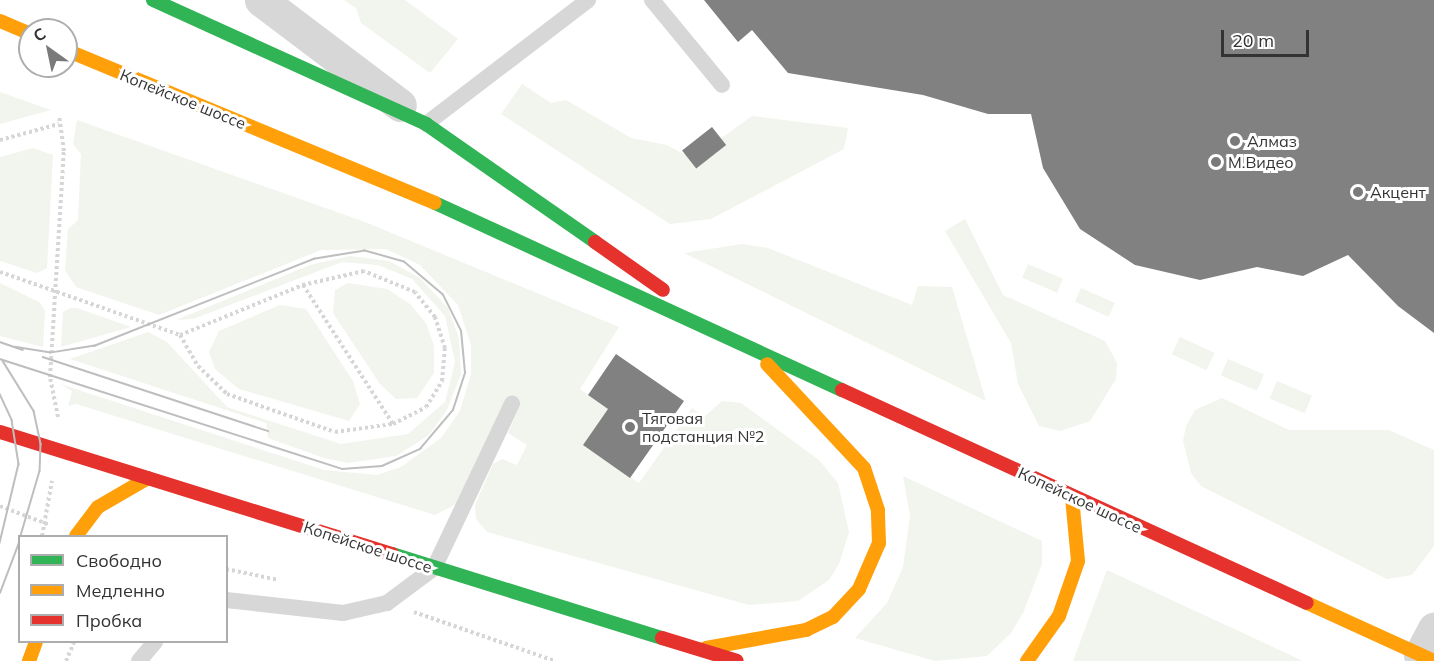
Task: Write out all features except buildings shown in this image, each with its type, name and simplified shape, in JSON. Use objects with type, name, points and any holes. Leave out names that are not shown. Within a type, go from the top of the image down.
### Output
[{"type":"main road","name":"Копейское шоссе","points":[[153,0],[426,124],[728,336]]},
{"type":"main road","points":[[0,21],[18,29]]},
{"type":"main road","name":"Копейское шоссе","points":[[78,55],[418,195],[728,336],[1072,497],[1429,648]]},
{"type":"main road","points":[[696,650],[781,636],[833,617],[859,589],[879,543],[878,510],[864,468],[750,347]]},
{"type":"main road","name":"Копейское шоссе","points":[[0,432],[737,661]]},
{"type":"main road","points":[[70,534],[98,507],[148,478]]},
{"type":"main road","points":[[1027,661],[1059,616],[1078,561],[1072,497]]},
{"type":"main road","points":[[29,661],[36,643]]},
{"type":"street","name":"Копейское шоссе","points":[[261,0],[426,124]]},
{"type":"lane","points":[[426,124],[588,0]]},
{"type":"lane","points":[[652,0],[722,85]]},
{"type":"lane","points":[[228,600],[343,613],[387,603],[434,568],[512,404]]},
{"type":"lane","points":[[139,661],[154,643]]},
{"type":"path","points":[[58,116],[64,151],[54,291],[50,392],[59,402]]},
{"type":"path","points":[[0,140],[58,124]]},
{"type":"path","points":[[0,272],[180,335],[213,383],[241,402],[335,432],[393,424],[426,407],[442,381],[445,348],[435,317],[415,292],[377,274],[352,271],[303,285],[180,335]]},
{"type":"path","points":[[303,285],[393,424]]},
{"type":"path","points":[[0,507],[42,521],[70,534]]},
{"type":"path","points":[[42,521],[42,535]]},
{"type":"path","points":[[66,661],[74,643]]},
{"type":"shaded area","points":[[344,0],[405,0],[458,39],[430,73],[361,23],[356,8]]},
{"type":"shaded area","points":[[522,84],[551,103],[566,100],[631,138],[667,145],[693,159],[752,116],[848,128],[844,149],[711,219],[670,224],[501,114]]},
{"type":"shaded area","points":[[0,92],[51,110],[0,124]]},
{"type":"shaded area","points":[[77,120],[365,222],[619,327],[580,389],[608,409],[583,445],[639,483],[692,408],[704,417],[722,401],[741,403],[819,460],[838,483],[849,532],[839,564],[829,580],[798,601],[749,605],[487,532],[476,519],[475,505],[493,464],[502,459],[517,465],[527,445],[508,433],[520,406],[506,399],[458,503],[435,515],[76,404],[68,406],[72,391],[60,384],[324,470],[377,475],[401,467],[441,438],[460,411],[471,374],[471,345],[458,305],[420,265],[386,249],[321,250],[159,315],[76,287],[65,270],[68,229],[78,220],[81,154],[73,144]]},
{"type":"shaded area","points":[[33,148],[53,155],[47,268],[37,273],[0,261],[0,157]]},
{"type":"shaded area","points":[[965,219],[1003,295],[1105,341],[1117,363],[1116,379],[1090,421],[1060,431],[1039,426],[1018,384],[1011,343],[945,231]]},
{"type":"shaded area","points":[[742,244],[768,248],[912,305],[918,286],[952,287],[986,401],[684,253]]},
{"type":"shaded area","points":[[350,256],[389,261],[420,278],[448,308],[459,338],[461,374],[447,410],[429,435],[396,456],[348,463],[324,458],[268,438],[266,423],[70,359],[148,332],[167,342],[227,407],[341,444],[408,434],[445,402],[455,362],[445,316],[412,279],[378,265],[342,262],[193,319],[176,320],[310,265]]},
{"type":"shaded area","points":[[1028,264],[1063,279],[1057,293],[1022,278]]},
{"type":"shaded area","points":[[0,283],[39,302],[45,310],[43,347],[0,336]]},
{"type":"shaded area","points":[[348,283],[387,289],[410,304],[426,323],[434,346],[434,373],[417,398],[396,399],[380,384],[333,313],[335,290]]},
{"type":"shaded area","points":[[1081,288],[1115,303],[1109,317],[1075,302]]},
{"type":"shaded area","points":[[280,305],[306,309],[353,381],[360,404],[349,421],[239,389],[215,369],[209,352],[219,331]]},
{"type":"shaded area","points":[[70,308],[77,308],[131,327],[61,347],[63,312]]},
{"type":"shaded area","points":[[1180,337],[1214,353],[1206,370],[1172,354]]},
{"type":"shaded area","points":[[1228,359],[1264,374],[1257,391],[1221,376]]},
{"type":"shaded area","points":[[1277,381],[1312,396],[1305,413],[1270,398]]},
{"type":"shaded area","points":[[1222,398],[1289,430],[1389,430],[1434,450],[1434,546],[1412,575],[1387,579],[1201,486],[1191,473],[1183,441],[1186,426],[1195,410]]},
{"type":"shaded area","points":[[903,476],[1042,541],[1042,564],[1023,613],[1011,633],[987,656],[935,661],[855,638],[887,603],[903,567],[910,516]]},
{"type":"shaded area","points":[[1107,570],[1303,661],[1073,661]]},
{"type":"tram line","points":[[0,359],[342,469],[382,466],[420,449],[453,410],[465,373],[461,331],[443,295],[404,262],[365,251],[315,259],[95,346],[51,353],[15,347]]},
{"type":"tram line","points":[[0,342],[23,350]]},
{"type":"tram line","points":[[43,357],[268,431]]},
{"type":"tram line","points":[[3,361],[34,411],[41,444],[40,471],[21,535]]},
{"type":"tram line","points":[[0,394],[12,420],[19,464],[0,543]]},
{"type":"tram line","points":[[0,593],[18,545]]},
{"type":"traffic: fast","points":[[153,0],[426,124],[595,242]]},
{"type":"traffic: fast","points":[[435,203],[842,390]]},
{"type":"traffic: fast","points":[[392,554],[662,638]]},
{"type":"traffic: slow","points":[[0,21],[18,29]]},
{"type":"traffic: slow","points":[[78,55],[435,203]]},
{"type":"traffic: slow","points":[[706,648],[806,630],[833,617],[859,589],[879,543],[878,510],[864,468],[767,364]]},
{"type":"traffic: slow","points":[[77,535],[98,507],[148,478]]},
{"type":"traffic: slow","points":[[1027,661],[1059,616],[1078,561],[1072,497]]},
{"type":"traffic: slow","points":[[1307,603],[1434,661]]},
{"type":"traffic: slow","points":[[29,661],[36,643]]},
{"type":"traffic: jam","points":[[595,242],[663,290]]},
{"type":"traffic: jam","points":[[842,390],[1307,603]]},
{"type":"traffic: jam","points":[[0,432],[392,554]]},
{"type":"traffic: jam","points":[[662,638],[737,661]]},
{"type":"place","name":"Алмаз","points":[[1235,141]]},
{"type":"place","name":"М.Видео","points":[[1216,162]]},
{"type":"place","name":"Акцент","points":[[1358,192]]},
{"type":"place","name":"Тяговая подстанция №2","points":[[630,427]]}]
